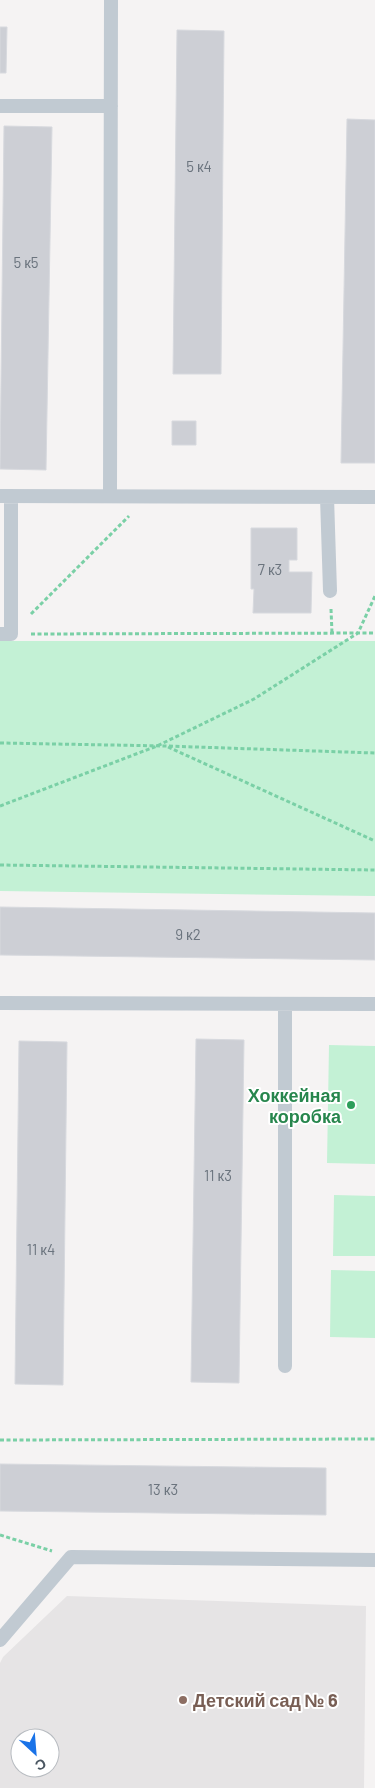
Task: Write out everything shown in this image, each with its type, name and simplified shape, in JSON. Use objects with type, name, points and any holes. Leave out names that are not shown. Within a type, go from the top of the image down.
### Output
[{"type":"lane","points":[[110,495],[111,0]]},
{"type":"lane","points":[[0,106],[111,106]]},
{"type":"lane","points":[[6,634],[5,496],[375,497]]},
{"type":"lane","points":[[327,497],[330,591]]},
{"type":"lane","points":[[0,1003],[375,1004]]},
{"type":"lane","points":[[285,1004],[285,1366]]},
{"type":"lane","points":[[0,1640],[71,1557],[375,1560]]},
{"type":"path","points":[[6,634],[149,496]]},
{"type":"path","points":[[0,806],[157,746],[254,699],[358,633],[375,596]]},
{"type":"path","points":[[6,634],[375,633]]},
{"type":"path","points":[[0,743],[375,753]]},
{"type":"path","points":[[166,746],[375,841]]},
{"type":"path","points":[[0,865],[375,870]]},
{"type":"path","points":[[0,1440],[375,1439]]},
{"type":"path","points":[[0,1535],[71,1557]]},
{"type":"shaded area","name":"Детский сад № 6","points":[[67,1596],[366,1606],[364,1788],[0,1788],[0,1663],[3,1657]]},
{"type":"green space","points":[[0,641],[375,641],[375,896],[0,891]]},
{"type":"green space","name":"Хоккейная коробка","points":[[329,1045],[375,1046],[375,1164],[327,1163]]},
{"type":"green space","points":[[334,1195],[375,1196],[375,1256],[333,1256]]},
{"type":"green space","points":[[331,1270],[375,1271],[375,1338],[330,1337]]},
{"type":"building","points":[[0,27],[7,27],[6,73],[0,73]]},
{"type":"building","points":[[177,30],[224,31],[221,374],[173,374]]},
{"type":"building","points":[[347,119],[375,120],[375,463],[341,463]]},
{"type":"building","points":[[4,126],[52,127],[46,470],[0,469]]},
{"type":"building","points":[[172,421],[196,421],[196,445],[172,445]]},
{"type":"building","points":[[251,528],[297,528],[297,560],[289,560],[289,572],[312,572],[311,613],[253,613],[254,589],[251,589]]},
{"type":"building","points":[[0,907],[375,913],[375,960],[0,955]]},
{"type":"building","points":[[196,1039],[244,1040],[239,1383],[191,1382]]},
{"type":"building","points":[[19,1041],[67,1042],[63,1385],[15,1384]]},
{"type":"building","points":[[0,1464],[326,1468],[326,1515],[0,1511]]},
{"type":"place","name":"Хоккейная коробка","points":[[351,1105]]},
{"type":"place","name":"Детский сад № 6","points":[[183,1700]]}]
